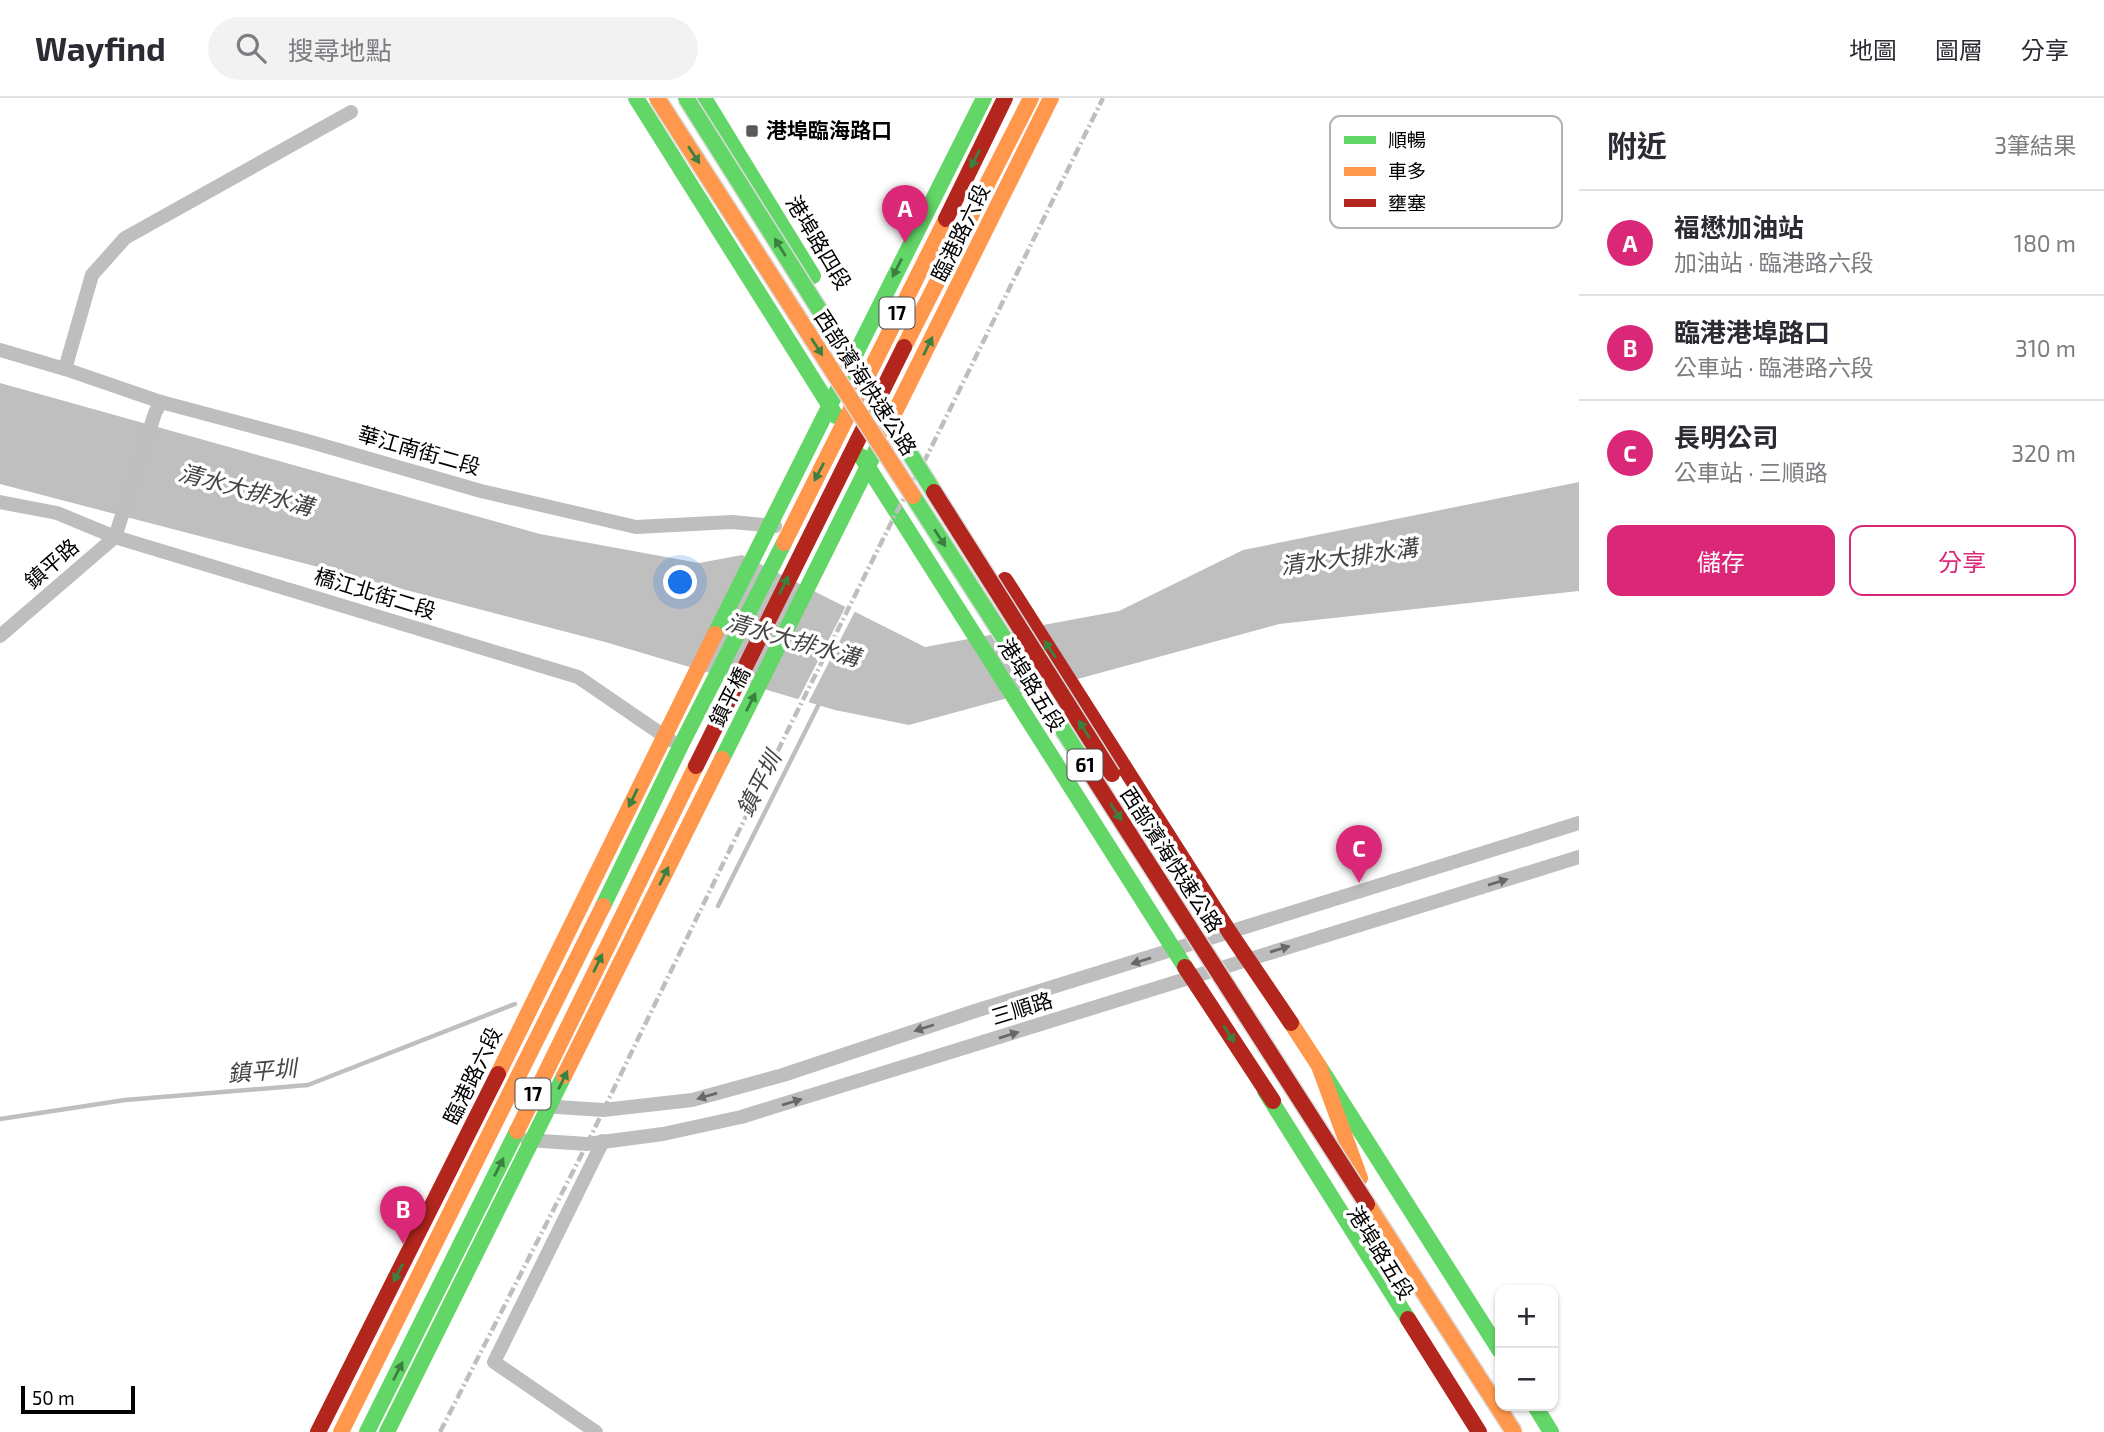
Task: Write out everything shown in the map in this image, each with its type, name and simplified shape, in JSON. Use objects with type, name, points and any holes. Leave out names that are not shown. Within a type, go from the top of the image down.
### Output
[{"type":"main road","points":[[636,98],[830,406]]},
{"type":"main road","name":"西部濱海快速公路","points":[[657,98],[1514,1432]]},
{"type":"main road","name":"西部濱海快速公路","points":[[686,98],[1246,985]]},
{"type":"main road","name":"港埠路四段","points":[[704,98],[857,348],[898,407]]},
{"type":"main road","name":"臨港路六段","points":[[771,525],[984,98]]},
{"type":"main road","name":"臨港路六段","points":[[789,529],[843,427],[1005,98]]},
{"type":"main road","name":"臨港路六段","points":[[812,529],[1031,98]]},
{"type":"main road","name":"臨港路六段","points":[[834,536],[1051,98]]},
{"type":"main road","name":"港埠路五段","points":[[830,406],[1265,1091],[1385,1244],[1508,1432]]},
{"type":"main road","name":"港埠路五段","points":[[898,407],[926,458],[1230,933],[1319,1066],[1385,1244]]},
{"type":"main road","name":"鎮平橋","points":[[663,737],[771,525]]},
{"type":"main road","name":"鎮平橋","points":[[681,745],[789,529]]},
{"type":"main road","name":"鎮平橋","points":[[700,757],[812,529]]},
{"type":"main road","name":"鎮平橋","points":[[720,763],[834,536]]},
{"type":"main road","name":"臨港路六段","points":[[318,1432],[468,1136],[663,737]]},
{"type":"main road","name":"臨港路六段","points":[[341,1432],[506,1104],[681,745]]},
{"type":"main road","name":"17","points":[[367,1432],[700,757]]},
{"type":"main road","name":"17","points":[[387,1432],[720,763]]},
{"type":"main road","points":[[1269,1021],[1495,1380]]},
{"type":"main road","points":[[1319,1066],[1497,1348]]},
{"type":"main road","points":[[1265,1091],[1479,1432]]},
{"type":"main road","points":[[1515,1411],[1528,1432]]},
{"type":"main road","points":[[1538,1411],[1552,1432]]},
{"type":"street","points":[[65,369],[92,275],[125,238],[351,112]]},
{"type":"street","name":"華江南街二段","points":[[0,351],[65,369],[158,408],[304,440],[481,491],[636,527],[732,522],[812,529],[834,536]]},
{"type":"street","points":[[115,537],[158,408]]},
{"type":"street","name":"橋江北街二段","points":[[0,502],[57,513],[115,537],[578,677],[663,737],[700,757],[720,763]]},
{"type":"street","name":"鎮平路","points":[[0,636],[115,537]]},
{"type":"street","name":"三順路","points":[[484,1103],[603,1110],[692,1100],[783,1074],[1579,823]]},
{"type":"street","name":"三順路","points":[[468,1136],[587,1144],[663,1134],[741,1117],[1579,857]]},
{"type":"street","name":"港埠路五段","points":[[1319,1066],[1371,1129],[1495,1325]]},
{"type":"street","name":"港埠路五段","points":[[1265,1091],[1288,1146],[1469,1432]]},
{"type":"street","points":[[596,1432],[494,1362],[603,1141]]},
{"type":"street","points":[[1549,1411],[1562,1432]]},
{"type":"water","name":"清水大排水溝","points":[[0,383],[540,534],[699,563],[742,555],[925,647],[1119,611],[1243,550],[1579,482],[1579,591],[1279,624],[909,725],[835,710],[605,642],[0,484]]},
{"type":"pier","points":[[847,604],[856,609],[807,705],[797,702]]},
{"type":"waterway","name":"鎮平圳","points":[[718,906],[821,700]]},
{"type":"waterway","name":"鎮平圳","points":[[0,1119],[125,1100],[308,1085],[515,1004]]},
{"type":"railway","points":[[440,1432],[587,1144],[785,736],[926,458],[1103,98]]},
{"type":"traffic: fast","points":[[636,98],[836,416]]},
{"type":"traffic: fast","points":[[686,98],[934,492]]},
{"type":"traffic: fast","points":[[704,98],[813,276]]},
{"type":"traffic: fast","points":[[715,634],[984,98]]},
{"type":"traffic: fast","points":[[722,759],[878,446]]},
{"type":"traffic: fast","points":[[861,456],[1185,967]]},
{"type":"traffic: fast","points":[[913,496],[1093,777]]},
{"type":"traffic: fast","points":[[603,906],[784,543]]},
{"type":"traffic: fast","points":[[1319,1066],[1498,1348]]},
{"type":"traffic: fast","points":[[387,1432],[564,1076]]},
{"type":"traffic: fast","points":[[1265,1091],[1408,1319]]},
{"type":"traffic: fast","points":[[367,1432],[517,1131]]},
{"type":"traffic: fast","points":[[1538,1411],[1551,1432]]},
{"type":"traffic: slow","points":[[657,98],[913,496]]},
{"type":"traffic: slow","points":[[904,347],[1031,98]]},
{"type":"traffic: slow","points":[[878,446],[1051,98]]},
{"type":"traffic: slow","points":[[784,543],[946,219]]},
{"type":"traffic: slow","points":[[498,1074],[715,634]]},
{"type":"traffic: slow","points":[[564,1076],[722,759]]},
{"type":"traffic: slow","points":[[517,1131],[696,766]]},
{"type":"traffic: slow","points":[[341,1432],[603,906]]},
{"type":"traffic: slow","points":[[1291,1023],[1319,1066],[1360,1178]]},
{"type":"traffic: slow","points":[[1367,1204],[1514,1432]]},
{"type":"traffic: jam","points":[[946,219],[1005,98]]},
{"type":"traffic: jam","points":[[696,766],[904,347]]},
{"type":"traffic: jam","points":[[934,492],[1112,774]]},
{"type":"traffic: jam","points":[[1005,580],[1230,933],[1291,1023]]},
{"type":"traffic: jam","points":[[1093,777],[1367,1204]]},
{"type":"traffic: jam","points":[[1185,967],[1273,1101]]},
{"type":"traffic: jam","points":[[318,1432],[498,1074]]},
{"type":"traffic: jam","points":[[1408,1319],[1479,1432]]},
{"type":"place","name":"港埠臨海路口","points":[[752,131]]},
{"type":"place","name":"福懋加油站","points":[[905,243]]},
{"type":"place","name":"長明公司","points":[[1359,883]]},
{"type":"place","name":"臨港港埠路口","points":[[403,1244]]}]
